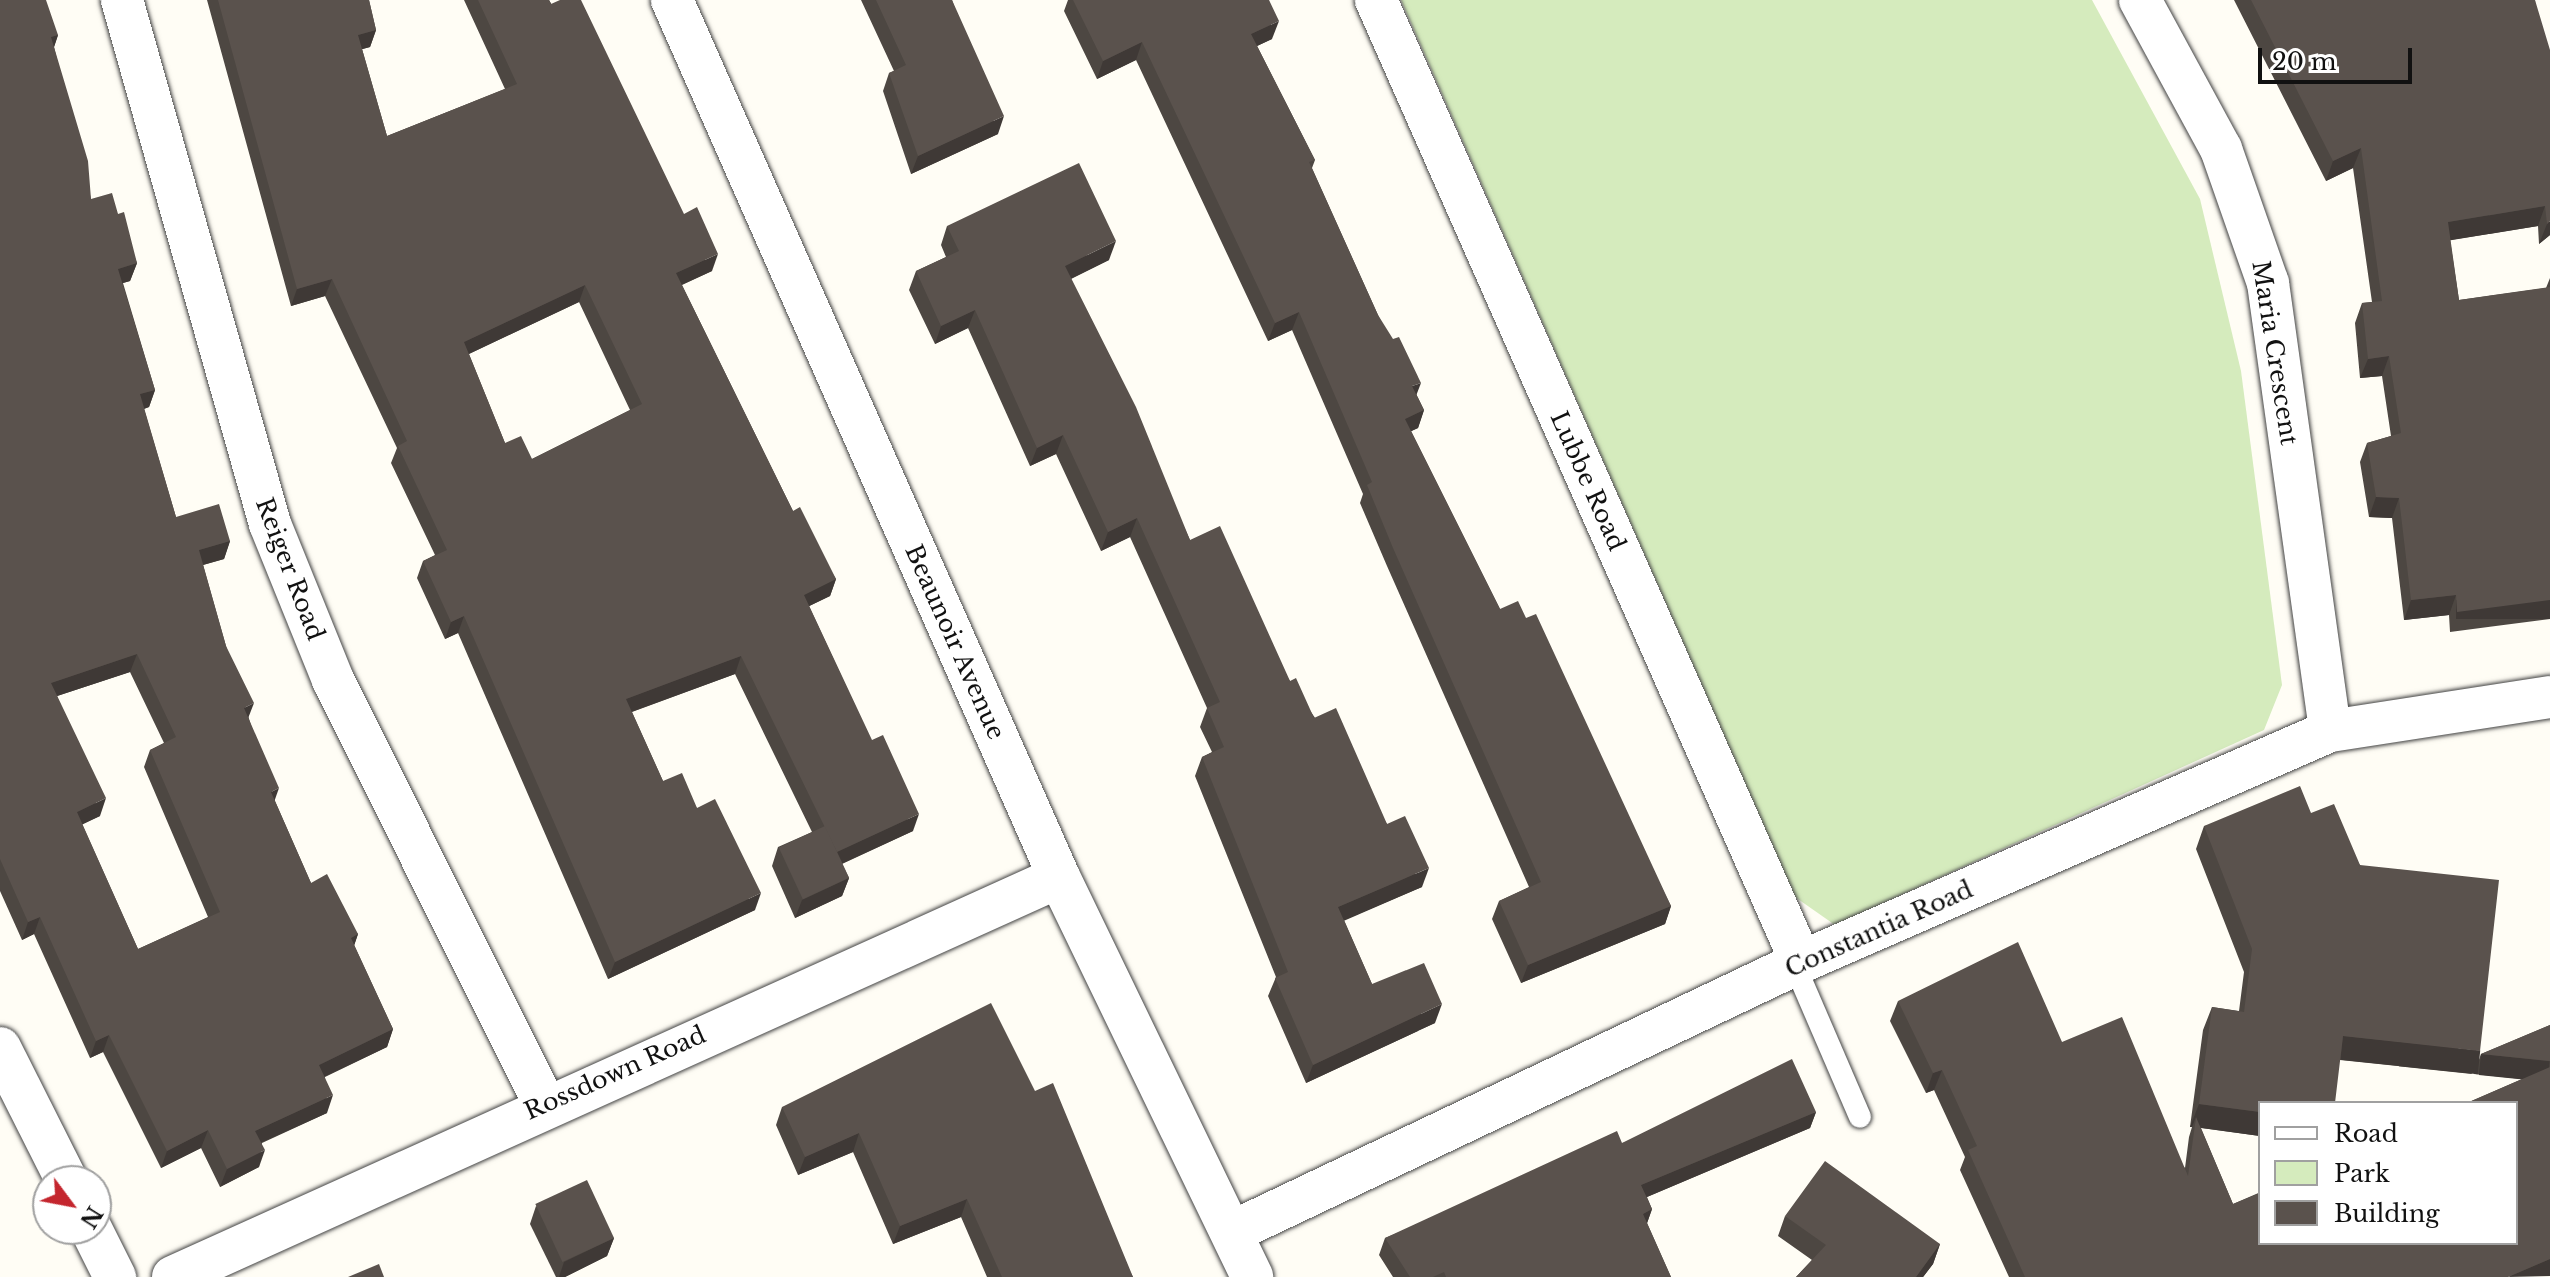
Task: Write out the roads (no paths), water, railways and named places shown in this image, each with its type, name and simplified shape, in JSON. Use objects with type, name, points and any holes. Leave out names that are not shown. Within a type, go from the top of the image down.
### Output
[{"type":"street","name":"Reiger Road","points":[[122,0],[270,524],[333,680],[544,1104]]},
{"type":"street","name":"Beaunoir Avenue","points":[[672,0],[1059,877],[1252,1277]]},
{"type":"street","name":"Lubbe Road","points":[[1376,0],[1798,964]]},
{"type":"street","name":"Maria Crescent","points":[[2140,0],[2221,149],[2268,283],[2330,731]]},
{"type":"street","name":"Constantia Road","points":[[1232,1232],[1798,964],[2330,731],[2550,697]]},
{"type":"street","name":"Rossdown Road","points":[[173,1277],[544,1104],[1059,877]]},
{"type":"street","points":[[0,1048],[59,1165]]},
{"type":"street","points":[[99,1245],[115,1277]]},
{"type":"lane","points":[[1798,964],[1860,1117]]}]
